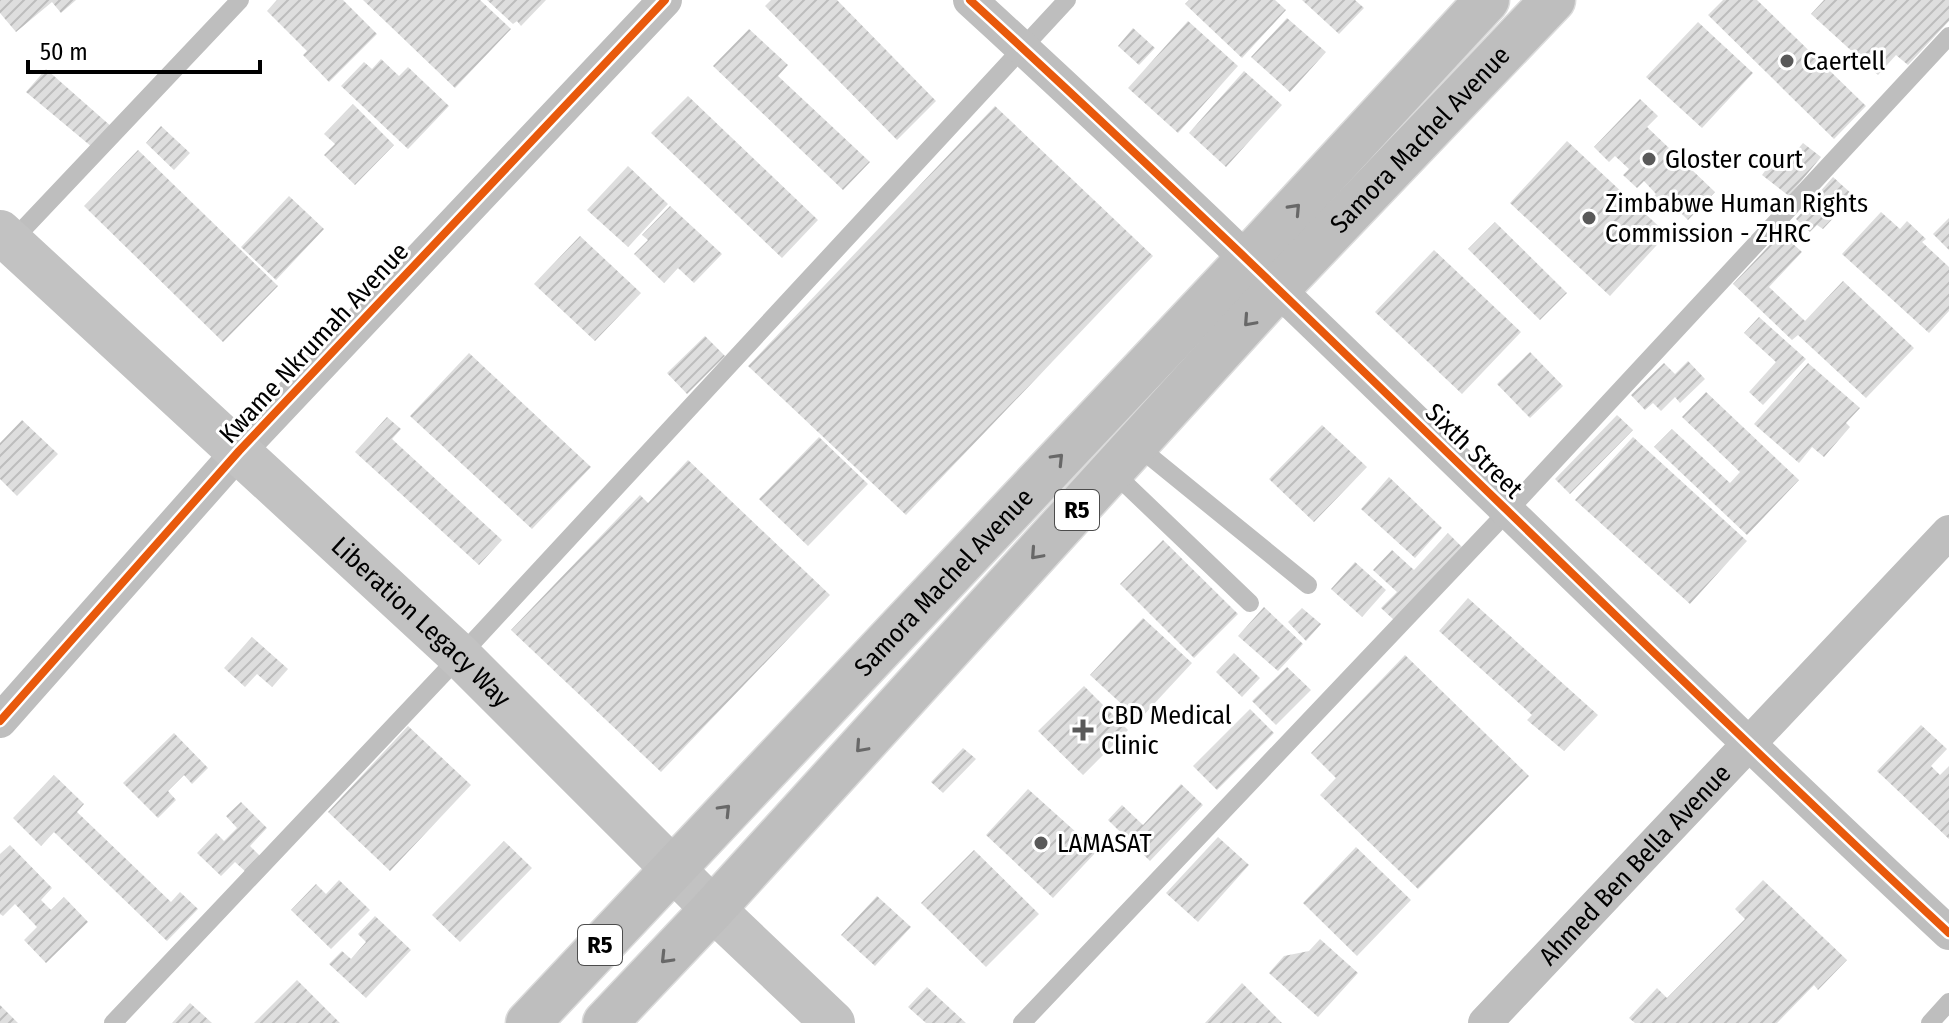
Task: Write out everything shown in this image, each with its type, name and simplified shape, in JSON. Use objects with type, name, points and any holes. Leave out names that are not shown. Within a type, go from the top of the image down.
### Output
[{"type":"highway","name":"Samora Machel Avenue","points":[[605,1023],[713,909],[1124,458],[1263,274],[1487,0]]},
{"type":"highway","name":"Samora Machel Avenue","points":[[528,1023],[672,867],[1263,274],[1553,0]]},
{"type":"main road","name":"Liberation Legacy Way","points":[[3,242],[239,451],[460,656],[713,909],[833,1023]]},
{"type":"street","name":"Kwame Nkrumah Avenue","points":[[0,721],[239,451],[665,0]]},
{"type":"street","name":"Sixth Street","points":[[970,0],[1263,274],[1747,745],[1949,933]]},
{"type":"street","name":"Ahmed Ben Bella Avenue","points":[[1485,1023],[1949,532]]},
{"type":"lane","points":[[3,242],[240,0]]},
{"type":"lane","points":[[113,1023],[460,656],[1067,0]]},
{"type":"lane","points":[[1022,1023],[1508,511],[1949,36]]},
{"type":"lane","points":[[1124,458],[1308,585]]},
{"type":"lane","points":[[1124,458],[1250,603]]},
{"type":"lane","points":[[1930,1023],[1949,1002]]},
{"type":"building","points":[[0,0],[76,0],[61,13],[52,2],[16,32],[0,13]]},
{"type":"building","points":[[277,0],[343,0],[377,34],[329,82],[303,55],[307,51],[267,11]]},
{"type":"building","points":[[363,0],[480,0],[511,29],[455,88]]},
{"type":"building","points":[[487,0],[546,0],[521,26],[517,21],[513,24]]},
{"type":"building","points":[[771,0],[837,0],[936,101],[897,140],[765,6]]},
{"type":"building","points":[[1189,0],[1275,0],[1286,10],[1242,58],[1185,4]]},
{"type":"building","points":[[1302,0],[1355,0],[1364,8],[1339,34]]},
{"type":"building","name":"Caertell","points":[[1723,0],[1757,0],[1866,106],[1834,139],[1708,15]]},
{"type":"building","points":[[1824,0],[1949,0],[1949,21],[1908,65],[1896,55],[1878,75],[1811,14]]},
{"type":"building","points":[[1287,18],[1326,52],[1290,92],[1251,57]]},
{"type":"building","points":[[1188,21],[1238,66],[1178,133],[1128,88]]},
{"type":"building","points":[[1698,22],[1753,73],[1702,128],[1646,77]]},
{"type":"building","points":[[1133,28],[1155,48],[1139,65],[1118,46]]},
{"type":"building","points":[[749,29],[788,65],[778,76],[870,162],[843,190],[713,66]]},
{"type":"building","points":[[381,59],[399,76],[408,67],[449,106],[408,149],[341,86],[364,62],[372,69]]},
{"type":"building","points":[[46,69],[113,128],[92,147],[26,92]]},
{"type":"building","points":[[1244,71],[1282,105],[1226,167],[1189,133]]},
{"type":"building","points":[[688,96],[818,220],[782,258],[651,133]]},
{"type":"building","name":"Gloster court","points":[[1640,99],[1658,116],[1647,127],[1715,192],[1688,220],[1673,205],[1664,215],[1649,201],[1656,194],[1644,181],[1637,188],[1623,175],[1629,169],[1615,156],[1609,162],[1594,147]]},
{"type":"building","points":[[353,104],[394,145],[355,185],[324,155],[335,144],[324,134]]},
{"type":"building","points":[[995,106],[1153,256],[906,515],[748,366]]},
{"type":"building","points":[[161,126],[190,153],[174,170],[146,143]]},
{"type":"building","name":"Zimbabwe Human Rights Commission - ZHRC","points":[[1567,141],[1667,234],[1610,296],[1510,203]]},
{"type":"building","points":[[1803,143],[1821,157],[1789,196],[1762,175],[1776,156],[1786,163]]},
{"type":"building","points":[[138,150],[278,286],[223,342],[84,206]]},
{"type":"building","points":[[628,166],[668,204],[628,247],[587,210]]},
{"type":"building","points":[[1833,177],[1854,196],[1823,229],[1817,225],[1810,232],[1796,219]]},
{"type":"building","points":[[289,196],[324,229],[276,280],[241,247]]},
{"type":"building","points":[[670,206],[722,254],[694,283],[678,268],[664,283],[634,254],[648,240],[642,235]]},
{"type":"building","points":[[1881,212],[1900,229],[1907,221],[1926,239],[1922,242],[1949,267],[1949,311],[1929,333],[1842,254]]},
{"type":"building","points":[[1949,218],[1949,250],[1933,234]]},
{"type":"building","points":[[1495,222],[1567,293],[1540,320],[1468,249]]},
{"type":"building","points":[[1781,233],[1802,252],[1769,287],[1805,321],[1843,281],[1914,348],[1866,398],[1798,335],[1792,340],[1733,284]]},
{"type":"building","points":[[580,236],[641,293],[595,341],[534,284]]},
{"type":"building","points":[[1434,250],[1521,332],[1462,394],[1375,312]]},
{"type":"building","points":[[1759,317],[1806,359],[1763,405],[1749,392],[1776,362],[1744,333]]},
{"type":"building","points":[[705,336],[725,356],[687,394],[667,373]]},
{"type":"building","points":[[1530,352],[1563,386],[1530,418],[1497,384]]},
{"type":"building","points":[[469,353],[591,467],[532,529],[410,416]]},
{"type":"building","points":[[1688,361],[1705,379],[1680,403],[1675,397],[1661,411],[1653,403],[1645,410],[1631,395],[1664,363],[1675,374]]},
{"type":"building","points":[[1808,363],[1860,408],[1846,423],[1850,427],[1824,457],[1812,447],[1799,463],[1754,424]]},
{"type":"building","points":[[1706,392],[1799,480],[1747,535],[1654,447],[1672,429],[1730,483],[1740,472],[1682,417]]},
{"type":"building","points":[[1617,415],[1633,430],[1570,494],[1555,479]]},
{"type":"building","points":[[387,417],[401,429],[392,439],[502,540],[479,565],[355,452]]},
{"type":"building","points":[[22,420],[58,454],[17,496],[0,479],[0,443]]},
{"type":"building","points":[[1322,425],[1367,467],[1314,522],[1269,479]]},
{"type":"building","points":[[819,437],[868,484],[808,546],[759,499]]},
{"type":"building","points":[[1633,437],[1747,541],[1690,604],[1575,500]]},
{"type":"building","points":[[688,460],[830,595],[661,772],[511,630],[640,495],[648,503]]},
{"type":"building","points":[[1389,477],[1442,528],[1415,558],[1361,509]]},
{"type":"building","points":[[1448,533],[1462,547],[1394,620],[1381,608],[1397,592],[1373,570],[1392,550],[1414,570]]},
{"type":"building","points":[[1163,540],[1238,614],[1194,658],[1120,584]]},
{"type":"building","points":[[1355,562],[1386,590],[1362,617],[1331,589]]},
{"type":"building","points":[[1468,598],[1598,715],[1564,751],[1527,720],[1532,715],[1439,631]]},
{"type":"building","points":[[1264,607],[1303,644],[1278,671],[1238,636]]},
{"type":"building","points":[[1302,608],[1321,624],[1306,641],[1288,622]]},
{"type":"building","points":[[1143,618],[1192,663],[1139,720],[1090,675]]},
{"type":"building","points":[[252,637],[288,669],[272,687],[257,674],[245,687],[224,668]]},
{"type":"building","points":[[1234,653],[1260,678],[1242,697],[1216,672]]},
{"type":"building","points":[[1405,655],[1529,776],[1418,889],[1320,795],[1336,778],[1311,753]]},
{"type":"building","points":[[1287,667],[1311,690],[1276,725],[1252,701]]},
{"type":"building","name":"CBD Medical Clinic","points":[[1084,686],[1128,730],[1083,775],[1038,731]]},
{"type":"building","points":[[1250,709],[1274,733],[1217,790],[1193,766]]},
{"type":"building","points":[[1921,725],[1947,749],[1931,766],[1940,775],[1949,766],[1949,839],[1877,771]]},
{"type":"building","points":[[408,726],[471,785],[390,871],[328,812]]},
{"type":"building","points":[[174,733],[208,768],[192,784],[184,775],[168,791],[176,800],[158,818],[123,783]]},
{"type":"building","points":[[963,748],[976,759],[943,793],[931,782]]},
{"type":"building","points":[[54,775],[84,804],[77,812],[171,902],[180,892],[198,909],[167,941],[54,832],[41,846],[13,818]]},
{"type":"building","points":[[1181,784],[1203,805],[1150,861],[1108,820],[1122,805],[1143,825]]},
{"type":"building","name":"LAMASAT","points":[[1028,789],[1097,851],[1053,898],[986,835]]},
{"type":"building","points":[[241,802],[267,828],[250,846],[262,858],[247,873],[235,862],[221,876],[197,853],[216,833],[224,841],[237,828],[226,816]]},
{"type":"building","points":[[1218,837],[1249,865],[1198,922],[1166,893]]},
{"type":"building","points":[[504,841],[532,868],[460,942],[432,915]]},
{"type":"building","points":[[10,845],[52,888],[41,900],[51,910],[64,897],[88,922],[46,963],[24,940],[37,927],[15,904],[3,916],[0,914],[0,854]]},
{"type":"building","points":[[1356,847],[1411,900],[1357,956],[1303,903]]},
{"type":"building","points":[[974,850],[1039,914],[986,967],[921,903]]},
{"type":"building","points":[[339,880],[370,910],[331,949],[291,910],[316,884],[326,894]]},
{"type":"building","points":[[1763,880],[1847,960],[1818,990],[1814,985],[1777,1023],[1635,1023],[1629,1018],[1657,988],[1667,998],[1745,919],[1735,909]]},
{"type":"building","points":[[877,896],[911,927],[875,966],[841,935]]},
{"type":"building","points":[[375,916],[411,950],[366,998],[329,964],[342,951],[351,959],[366,942],[358,934]]},
{"type":"building","points":[[1320,939],[1358,973],[1318,1017],[1269,973],[1284,956],[1309,951]]},
{"type":"building","points":[[297,980],[340,1023],[254,1023]]},
{"type":"building","points":[[1242,983],[1282,1023],[1205,1023]]},
{"type":"building","points":[[927,987],[966,1023],[926,1023],[908,1007]]},
{"type":"building","points":[[190,1003],[212,1023],[172,1023]]},
{"type":"building","points":[[0,1005],[18,1023],[0,1023]]},
{"type":"cycle path","points":[[0,721],[239,451],[665,0]]},
{"type":"cycle path","points":[[970,0],[1217,231],[1949,933]]},
{"type":"place","name":"Caertell","points":[[1787,61]]},
{"type":"place","name":"Gloster court","points":[[1649,159]]},
{"type":"place","name":"Zimbabwe Human Rights Commission - ZHRC","points":[[1589,218]]},
{"type":"place","name":"CBD Medical Clinic","points":[[1083,730]]},
{"type":"place","name":"LAMASAT","points":[[1041,843]]}]
